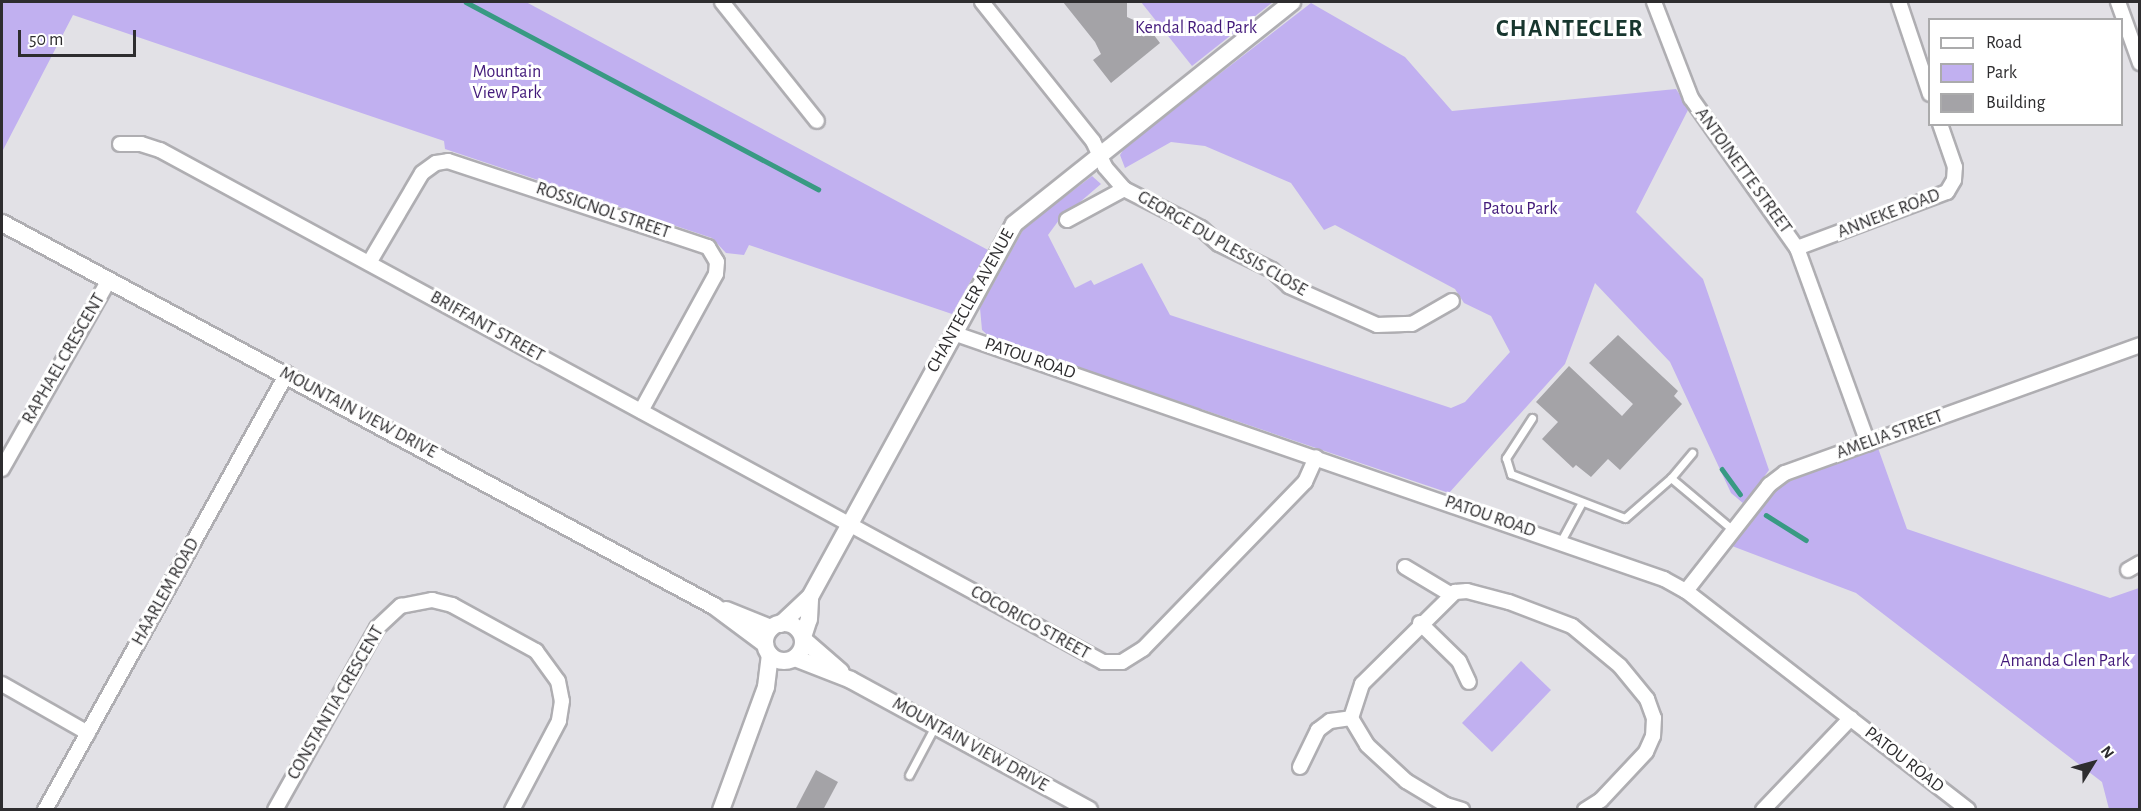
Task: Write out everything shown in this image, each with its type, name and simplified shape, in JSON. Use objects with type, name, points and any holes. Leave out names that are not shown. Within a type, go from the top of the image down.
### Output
[{"type":"street","points":[[722,2],[816,121]]},
{"type":"street","name":"GEORGE DU PLESSIS CLOSE","points":[[982,2],[1098,153],[1105,167],[1124,189],[1201,228],[1219,244],[1272,270],[1289,286],[1377,325],[1412,324],[1452,301]]},
{"type":"street","name":"CHANTECLER AVENUE","points":[[776,626],[810,597],[1014,224],[1098,153],[1292,2]]},
{"type":"street","name":"ANTOINETTE STREET","points":[[1654,2],[1691,98],[1797,248],[1868,443]]},
{"type":"street","points":[[1899,2],[1928,91]]},
{"type":"street","points":[[2118,2],[2139,63]]},
{"type":"street","name":"ANNEKE ROAD","points":[[1797,248],[1947,192],[1954,180],[1955,167],[1941,126]]},
{"type":"street","name":"BRIFFANT STREET","points":[[120,144],[141,144],[160,150],[849,525]]},
{"type":"street","name":"ROSSIGNOL STREET","points":[[369,263],[422,173],[436,163],[448,161],[708,247],[716,255],[716,274],[641,411]]},
{"type":"street","name":"GEORGE DU PLESSIS CLOSE","points":[[1066,220],[1124,189]]},
{"type":"street","name":"MOUNTAIN VIEW DRIVE","points":[[2,223],[287,374],[714,606],[776,626]]},
{"type":"street","name":"RAPHAEL CRESCENT","points":[[2,469],[6,450],[109,280]]},
{"type":"street","name":"PATOU ROAD","points":[[953,333],[1644,570],[1686,591],[1968,810]]},
{"type":"street","name":"AMELIA STREET","points":[[1686,591],[1774,480],[1868,443],[2139,345]]},
{"type":"street","name":"HAARLEM ROAD","points":[[45,810],[287,374]]},
{"type":"street","name":"COCORICO STREET","points":[[849,525],[1095,659],[1122,662],[1143,649],[1305,482],[1316,457]]},
{"type":"street","points":[[1405,567],[1450,594]]},
{"type":"street","points":[[1462,810],[1425,794],[1387,765],[1367,745],[1351,718],[1362,684],[1450,594],[1467,591],[1572,626],[1620,666],[1647,699],[1654,718],[1651,744],[1601,800],[1585,810]]},
{"type":"street","name":"CHANTECLER AVENUE","points":[[803,638],[809,619],[810,597]]},
{"type":"street","name":"CONSTANTIA CRESCENT","points":[[275,810],[377,628],[392,612],[422,600],[452,605],[536,651],[558,681],[562,700],[560,721],[512,810]]},
{"type":"street","name":"MOUNTAIN VIEW DRIVE","points":[[714,606],[768,650]]},
{"type":"street","points":[[1420,623],[1458,661],[1469,682]]},
{"type":"street","points":[[720,810],[766,687],[768,650],[776,626],[792,625],[803,638],[803,647],[766,687]]},
{"type":"street","name":"MOUNTAIN VIEW DRIVE","points":[[803,638],[851,680]]},
{"type":"street","points":[[768,650],[782,662],[792,659]]},
{"type":"street","name":"MOUNTAIN VIEW DRIVE","points":[[792,659],[851,680],[1089,810]]},
{"type":"street","points":[[2,684],[88,733]]},
{"type":"street","points":[[1300,767],[1318,730],[1330,721],[1351,718]]},
{"type":"street","points":[[1763,810],[1851,718]]},
{"type":"lane","points":[[1532,418],[1506,458],[1506,467],[1511,474],[1625,518],[1671,478],[1692,453]]},
{"type":"lane","points":[[1671,478],[1733,530]]},
{"type":"lane","points":[[1561,541],[1582,502]]},
{"type":"lane","points":[[909,775],[936,726]]},
{"type":"green space","name":"Mountain View Park","points":[[2,2],[526,2],[988,250],[952,314],[749,245],[744,255],[726,253],[712,238],[445,149],[444,141],[73,15],[2,152]]},
{"type":"green space","name":"Kendal Road Park","points":[[1141,2],[1273,2],[1192,66]]},
{"type":"green space","name":"Patou Park","points":[[1311,3],[1405,57],[1452,111],[1676,89],[1689,108],[1636,212],[1703,279],[1769,470],[1744,504],[1731,493],[1670,362],[1595,283],[1565,364],[1449,493],[991,338],[982,330],[980,308],[1024,228],[1092,176],[1101,184],[1059,220],[1048,235],[1075,288],[1091,280],[1094,285],[1142,263],[1170,315],[1451,408],[1465,402],[1510,352],[1491,316],[1464,303],[1455,289],[1335,225],[1324,230],[1291,183],[1205,146],[1171,142],[1125,168],[1120,155],[1125,147]]},
{"type":"green space","name":"Amanda Glen Park","points":[[1878,448],[1907,529],[2110,598],[2139,588],[2139,809],[2109,809],[2102,782],[1856,593],[1732,546],[1782,484]]},
{"type":"green space","points":[[1521,661],[1551,690],[1492,752],[1462,723]]},
{"type":"building","points":[[1063,2],[1127,2],[1127,17],[1147,26],[1160,43],[1111,83],[1093,60],[1101,54],[1095,42]]},
{"type":"building","points":[[1618,335],[1678,391],[1674,396],[1682,404],[1620,470],[1608,459],[1591,477],[1576,465],[1573,468],[1542,439],[1558,422],[1536,402],[1569,366],[1622,416],[1633,404],[1589,363]]},
{"type":"building","points":[[816,770],[838,782],[823,810],[795,810]]},
{"type":"waterway","points":[[466,2],[818,189]]},
{"type":"waterway","points":[[1722,469],[1740,494]]},
{"type":"waterway","points":[[1766,515],[1806,540]]},
{"type":"district","name":"CHANTECLER","points":[[1570,30]]}]
